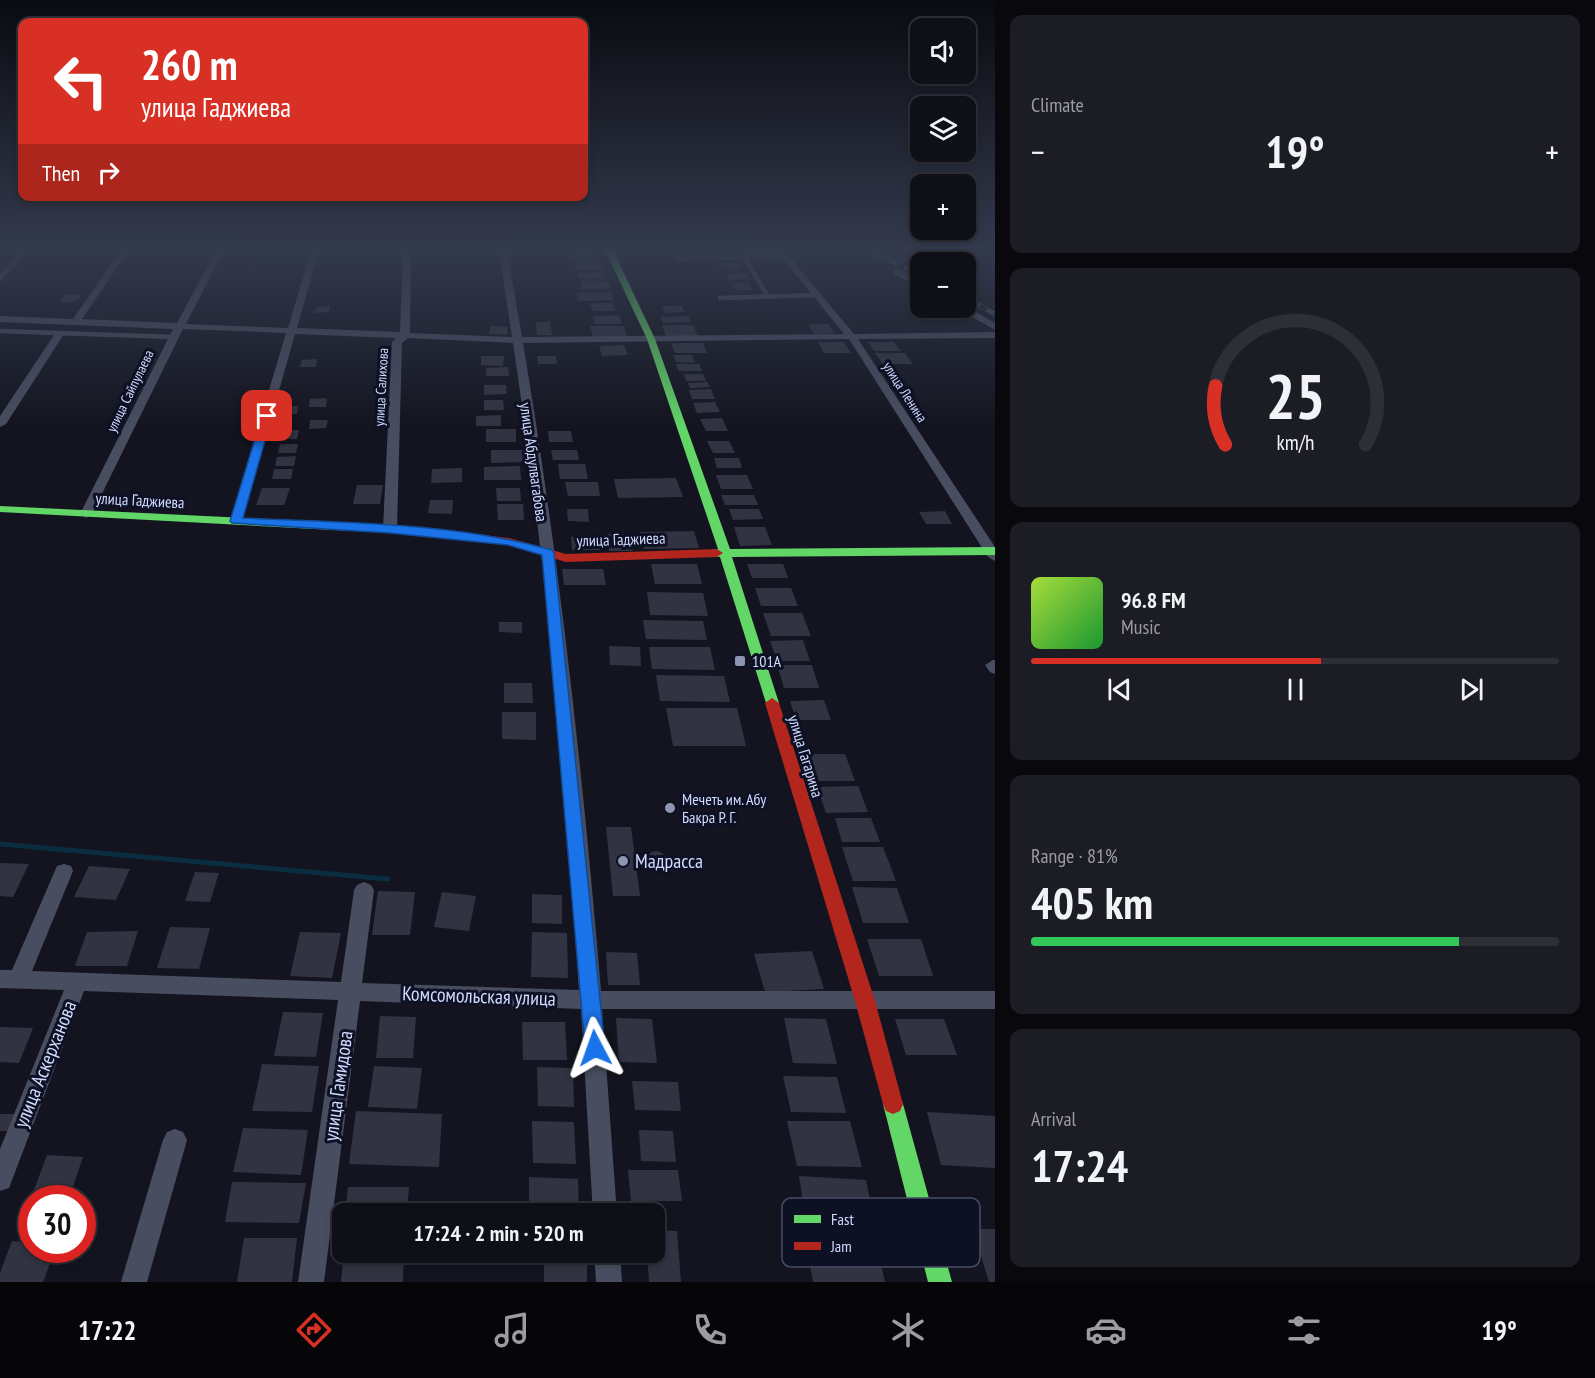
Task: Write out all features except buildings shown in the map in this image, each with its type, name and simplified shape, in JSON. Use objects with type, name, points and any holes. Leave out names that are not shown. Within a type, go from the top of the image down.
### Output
[{"type":"street","points":[[76,322],[84,310]]},
{"type":"street","name":"улица Сайпулаева","points":[[86,514],[190,310]]},
{"type":"street","points":[[236,521],[297,310]]},
{"type":"street","name":"улица Салихова","points":[[390,529],[397,342],[405,336],[406,310]]},
{"type":"street","name":"улица Абдулвагабова","points":[[513,310],[548,553],[592,1000],[604,1203]]},
{"type":"street","name":"улица Гагарина","points":[[637,310],[651,339],[725,553],[865,1001],[918,1198]]},
{"type":"street","name":"улица Ленина","points":[[829,310],[852,337],[994,553]]},
{"type":"street","points":[[976,316],[995,327]]},
{"type":"street","points":[[0,319],[518,340],[995,336]]},
{"type":"street","points":[[0,424],[58,334]]},
{"type":"street","name":"улица Гаджиева","points":[[0,509],[390,529],[509,542],[566,558],[725,553],[994,553]]},
{"type":"street","points":[[9,980],[64,871]]},
{"type":"street","name":"улица Гамидова","points":[[311,1282],[364,890]]},
{"type":"street","name":"Комсомольская улица","points":[[9,980],[592,1000],[995,1000]]},
{"type":"street","name":"улица Аскерханова","points":[[0,1179],[77,983]]},
{"type":"street","points":[[134,1282],[176,1140]]},
{"type":"street","points":[[608,1263],[609,1282]]},
{"type":"street","name":"улица Гагарина","points":[[936,1267],[940,1282]]},
{"type":"lane","points":[[0,331],[174,337]]},
{"type":"waterway","points":[[0,844],[388,879]]},
{"type":"railway","points":[[987,310],[995,314]]},
{"type":"traffic: fast","points":[[637,310],[651,339],[725,553],[772,703]]},
{"type":"traffic: fast","points":[[0,509],[390,529],[437,534]]},
{"type":"traffic: fast","points":[[717,553],[995,551]]},
{"type":"traffic: fast","points":[[893,1104],[918,1198]]},
{"type":"traffic: fast","points":[[936,1267],[940,1282]]},
{"type":"traffic: jam","points":[[437,534],[509,542],[566,558],[717,553]]},
{"type":"traffic: jam","points":[[772,703],[865,1001],[893,1104]]},
{"type":"place","name":"101А","points":[[740,661]]},
{"type":"place","name":"Мечеть им. Абу Бакра Р. Г.","points":[[670,808]]},
{"type":"place","name":"Мадрасса","points":[[623,861]]},
{"type":"route","points":[[267,416],[236,521],[390,529],[509,542],[548,553],[595,1048]]}]
